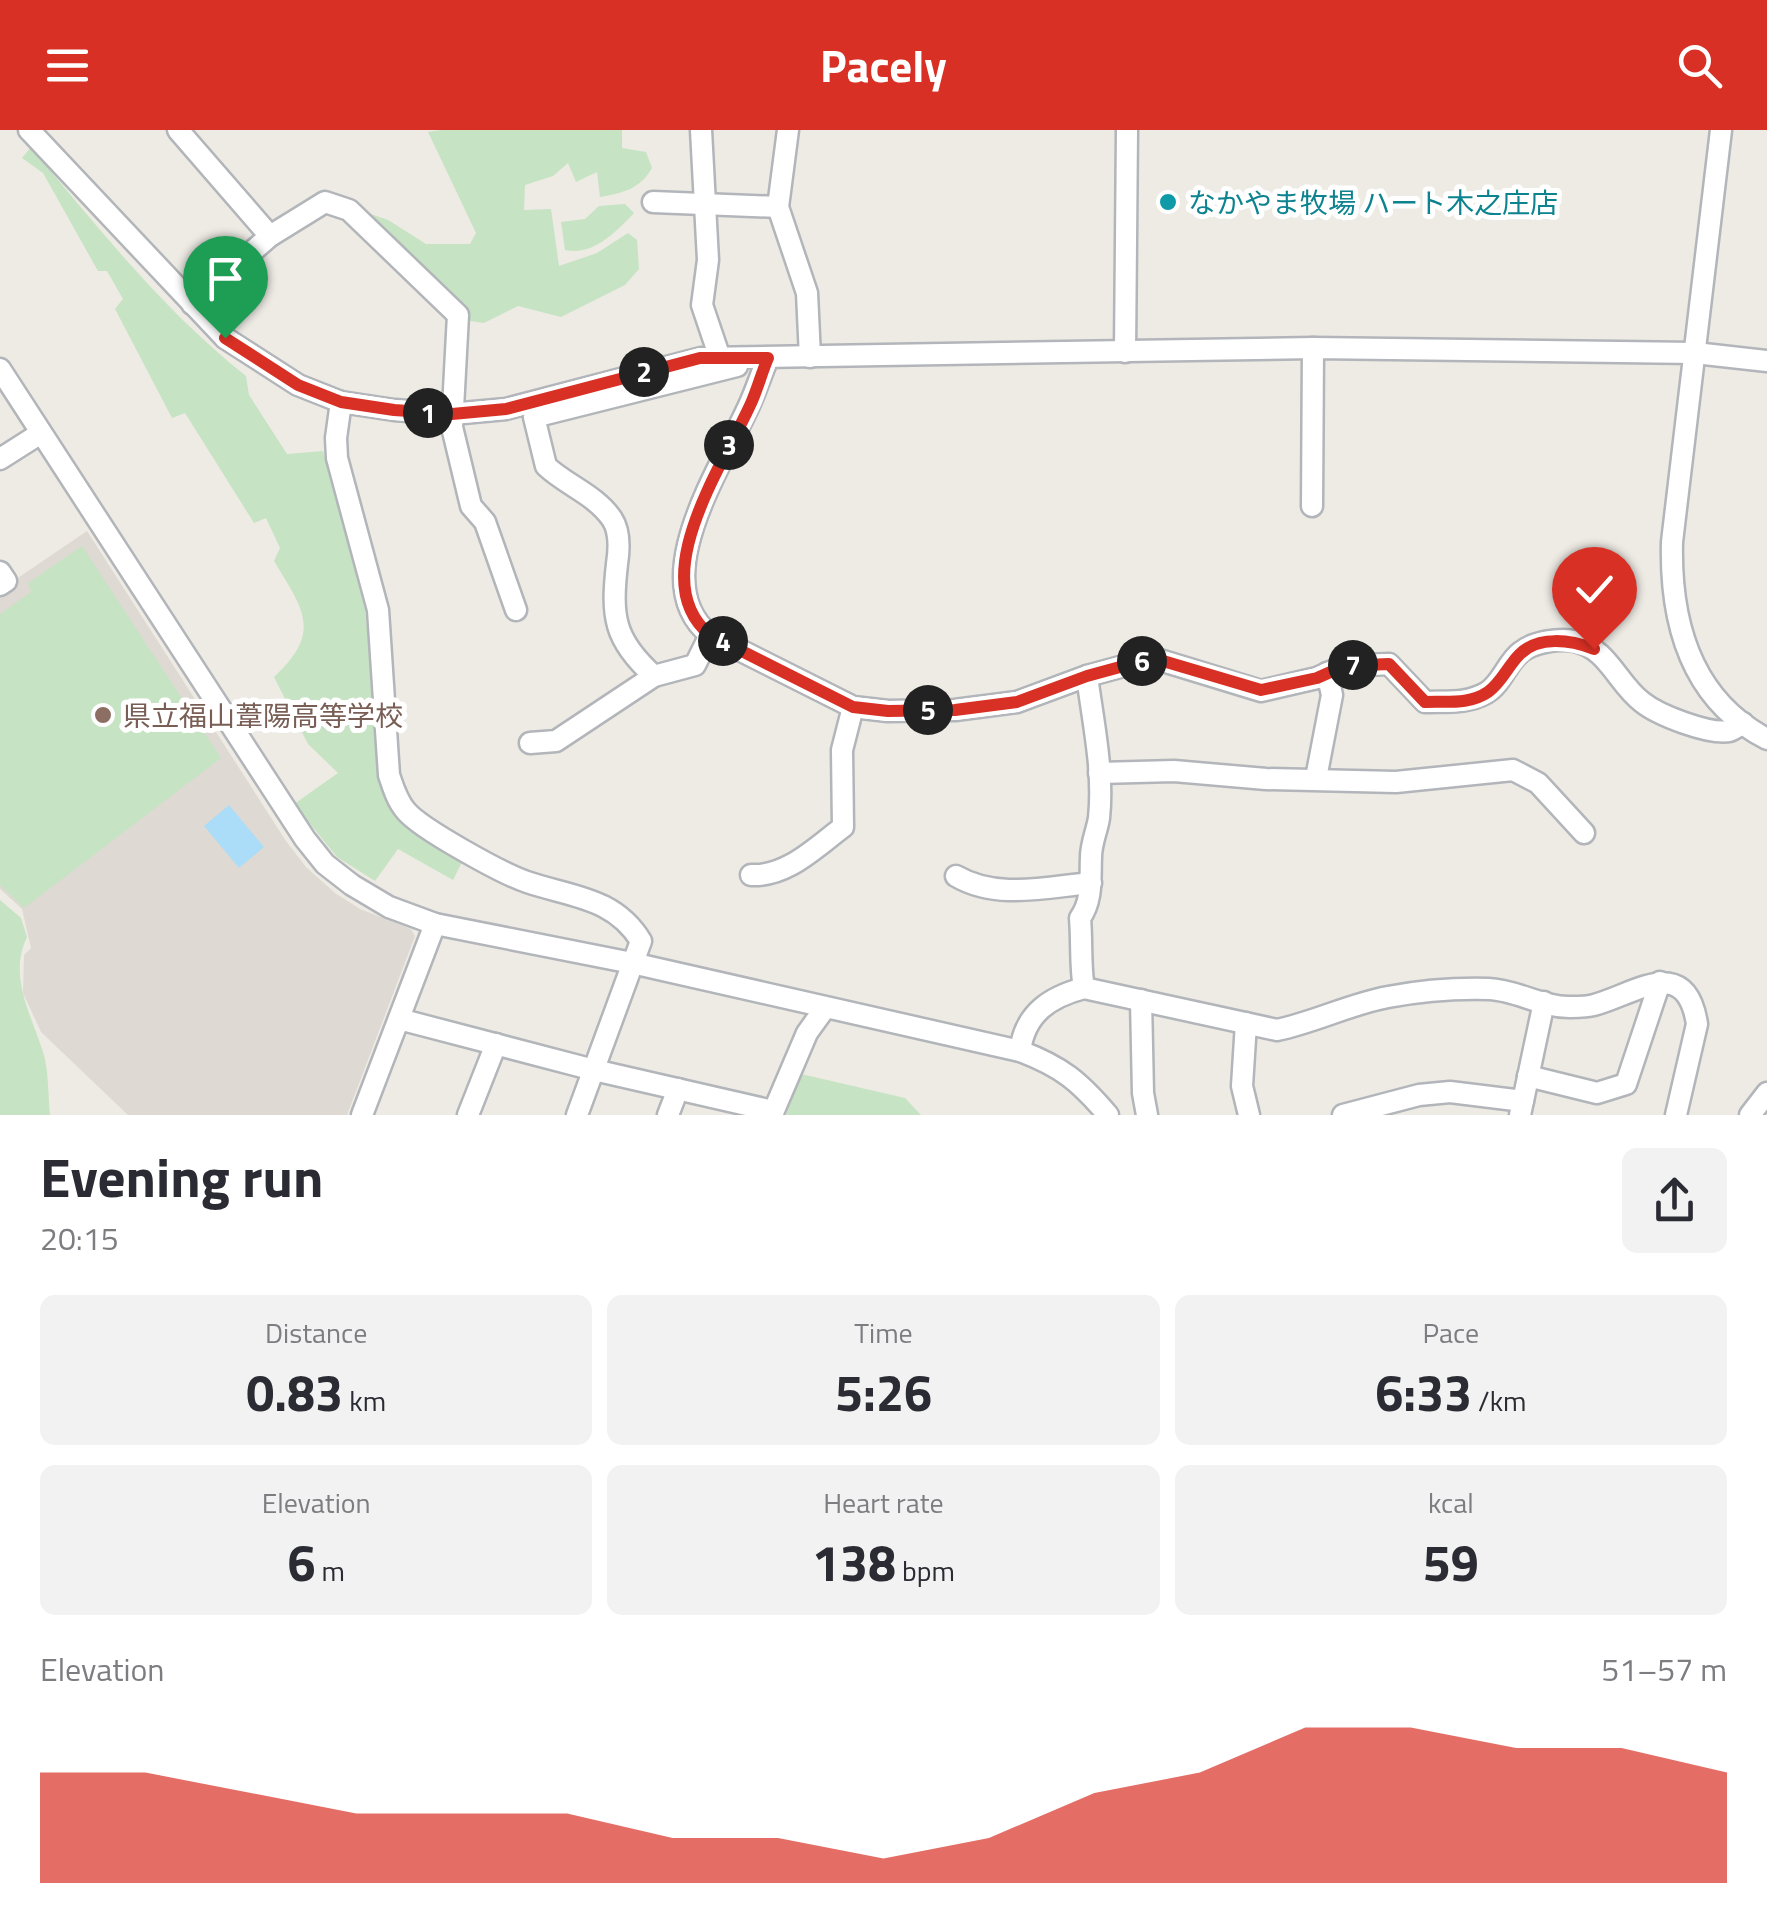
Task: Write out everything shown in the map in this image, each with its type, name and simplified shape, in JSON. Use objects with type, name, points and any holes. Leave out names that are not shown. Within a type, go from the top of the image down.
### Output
[{"type":"street","points":[[29,130],[225,338],[298,385],[341,402],[452,414],[506,409],[700,358],[721,363]]},
{"type":"street","points":[[178,130],[270,236]]},
{"type":"street","points":[[701,130],[708,260],[702,304],[721,363]]},
{"type":"street","points":[[788,130],[778,207],[806,292],[810,357]]},
{"type":"street","points":[[1125,352],[1127,130]]},
{"type":"street","points":[[1721,130],[1672,542],[1671,587],[1680,635],[1701,676],[1743,723],[1767,738]]},
{"type":"street","points":[[192,304],[270,236],[325,202],[349,210],[458,315],[452,414],[471,506],[484,522],[516,610]]},
{"type":"street","points":[[653,202],[778,207]]},
{"type":"street","points":[[1312,348],[1312,506]]},
{"type":"street","points":[[654,676],[629,653],[620,632],[616,606],[619,549],[614,522],[590,496],[546,466],[534,417],[721,363],[768,358],[1312,348],[1694,353],[1767,361]]},
{"type":"street","points":[[768,358],[751,403],[701,500],[688,550],[688,606],[697,624],[710,635],[853,707],[936,710],[1017,702],[1087,676],[1153,658],[1261,690],[1344,666],[1389,664],[1425,702],[1464,702],[1489,692],[1521,652],[1547,642],[1572,640],[1594,649],[1641,702],[1699,728],[1730,731],[1743,723]]},
{"type":"street","points":[[0,369],[325,864],[389,907],[435,924],[632,963],[1020,1051],[1055,1064],[1081,1083],[1108,1115]]},
{"type":"street","points":[[341,402],[337,458],[378,610],[389,775],[397,796],[406,812],[425,827],[524,882],[566,892],[614,911],[630,922],[642,941],[577,1115]]},
{"type":"street","points":[[0,460],[41,432]]},
{"type":"street","points":[[0,572],[6,581],[0,585]]},
{"type":"street","points":[[530,743],[556,741],[654,676],[695,665],[710,635]]},
{"type":"street","points":[[1316,778],[1332,695],[1327,674]]},
{"type":"street","points":[[1084,988],[1080,972],[1084,962],[1080,918],[1086,910],[1091,852],[1099,818],[1099,773],[1087,676]]},
{"type":"street","points":[[751,875],[763,876],[792,865],[843,827],[842,750],[853,707]]},
{"type":"street","points":[[1099,773],[1174,772],[1396,782],[1513,770],[1538,782],[1584,833]]},
{"type":"street","points":[[956,876],[999,892],[1091,883]]},
{"type":"street","points":[[362,1115],[435,924]]},
{"type":"street","points":[[1020,1051],[1022,1033],[1035,1012],[1057,995],[1084,988],[1277,1030],[1386,997],[1494,989],[1560,1007],[1592,1006],[1638,986],[1660,982],[1674,984],[1683,992],[1695,1009],[1697,1024],[1676,1115]]},
{"type":"street","points":[[1528,1076],[1597,1093],[1626,1084],[1660,982]]},
{"type":"street","points":[[1141,1000],[1147,1115]]},
{"type":"street","points":[[1343,1115],[1419,1095],[1450,1092],[1521,1108],[1544,1002]]},
{"type":"street","points":[[399,1018],[772,1113],[808,1033],[825,1008]]},
{"type":"street","points":[[1246,1024],[1242,1086],[1250,1115]]},
{"type":"street","points":[[468,1115],[496,1044]]},
{"type":"street","points":[[668,1115],[678,1089]]},
{"type":"street","points":[[1750,1115],[1767,1093]]},
{"type":"shaded area","name":"県立福山葦陽高等学校","points":[[87,531],[306,867],[360,909],[411,929],[415,936],[347,1115],[128,1115],[41,1032],[23,993],[24,955],[31,948],[22,909],[0,889],[0,590]]},
{"type":"green space","points":[[622,130],[622,148],[646,152],[652,168],[642,181],[623,192],[600,197],[597,172],[576,182],[568,163],[553,176],[525,185],[524,210],[551,209],[559,266],[597,253],[628,233],[637,240],[639,269],[625,285],[561,317],[518,306],[484,323],[464,320],[362,211],[388,220],[426,244],[470,244],[476,233],[428,132]]},
{"type":"green space","points":[[31,147],[160,296],[246,376],[249,395],[287,454],[323,451],[365,610],[380,750],[394,811],[413,831],[464,858],[453,880],[398,849],[375,881],[337,857],[294,804],[338,773],[308,744],[274,677],[299,647],[303,633],[300,607],[274,561],[280,548],[266,518],[254,523],[185,413],[172,418],[115,309],[123,299],[107,271],[98,271],[43,173],[22,158]]},
{"type":"green space","points":[[625,204],[634,213],[612,235],[585,249],[565,250],[561,222],[585,219],[599,206]]},
{"type":"green space","points":[[82,546],[221,758],[24,908],[0,885],[0,614],[31,592],[28,583]]},
{"type":"green space","points":[[0,900],[21,918],[27,937],[20,966],[21,981],[45,1059],[50,1115],[0,1115]]},
{"type":"green space","points":[[801,1074],[905,1098],[921,1115],[786,1115]]},
{"type":"water","points":[[229,805],[264,847],[239,868],[204,826]]},
{"type":"place","name":"なかやま牧場 ハート木之庄店","points":[[1168,202]]},
{"type":"place","name":"県立福山葦陽高等学校","points":[[103,715]]},
{"type":"route","points":[[225,338],[298,385],[341,402],[452,414],[506,409],[700,358],[768,358],[751,403],[701,500],[688,550],[688,606],[697,624],[710,635],[853,707],[955,710],[1017,702],[1087,676],[1153,658],[1261,690],[1290,686],[1344,666],[1389,664],[1425,702],[1464,702],[1489,692],[1521,652],[1547,642],[1572,640],[1594,649]]}]
